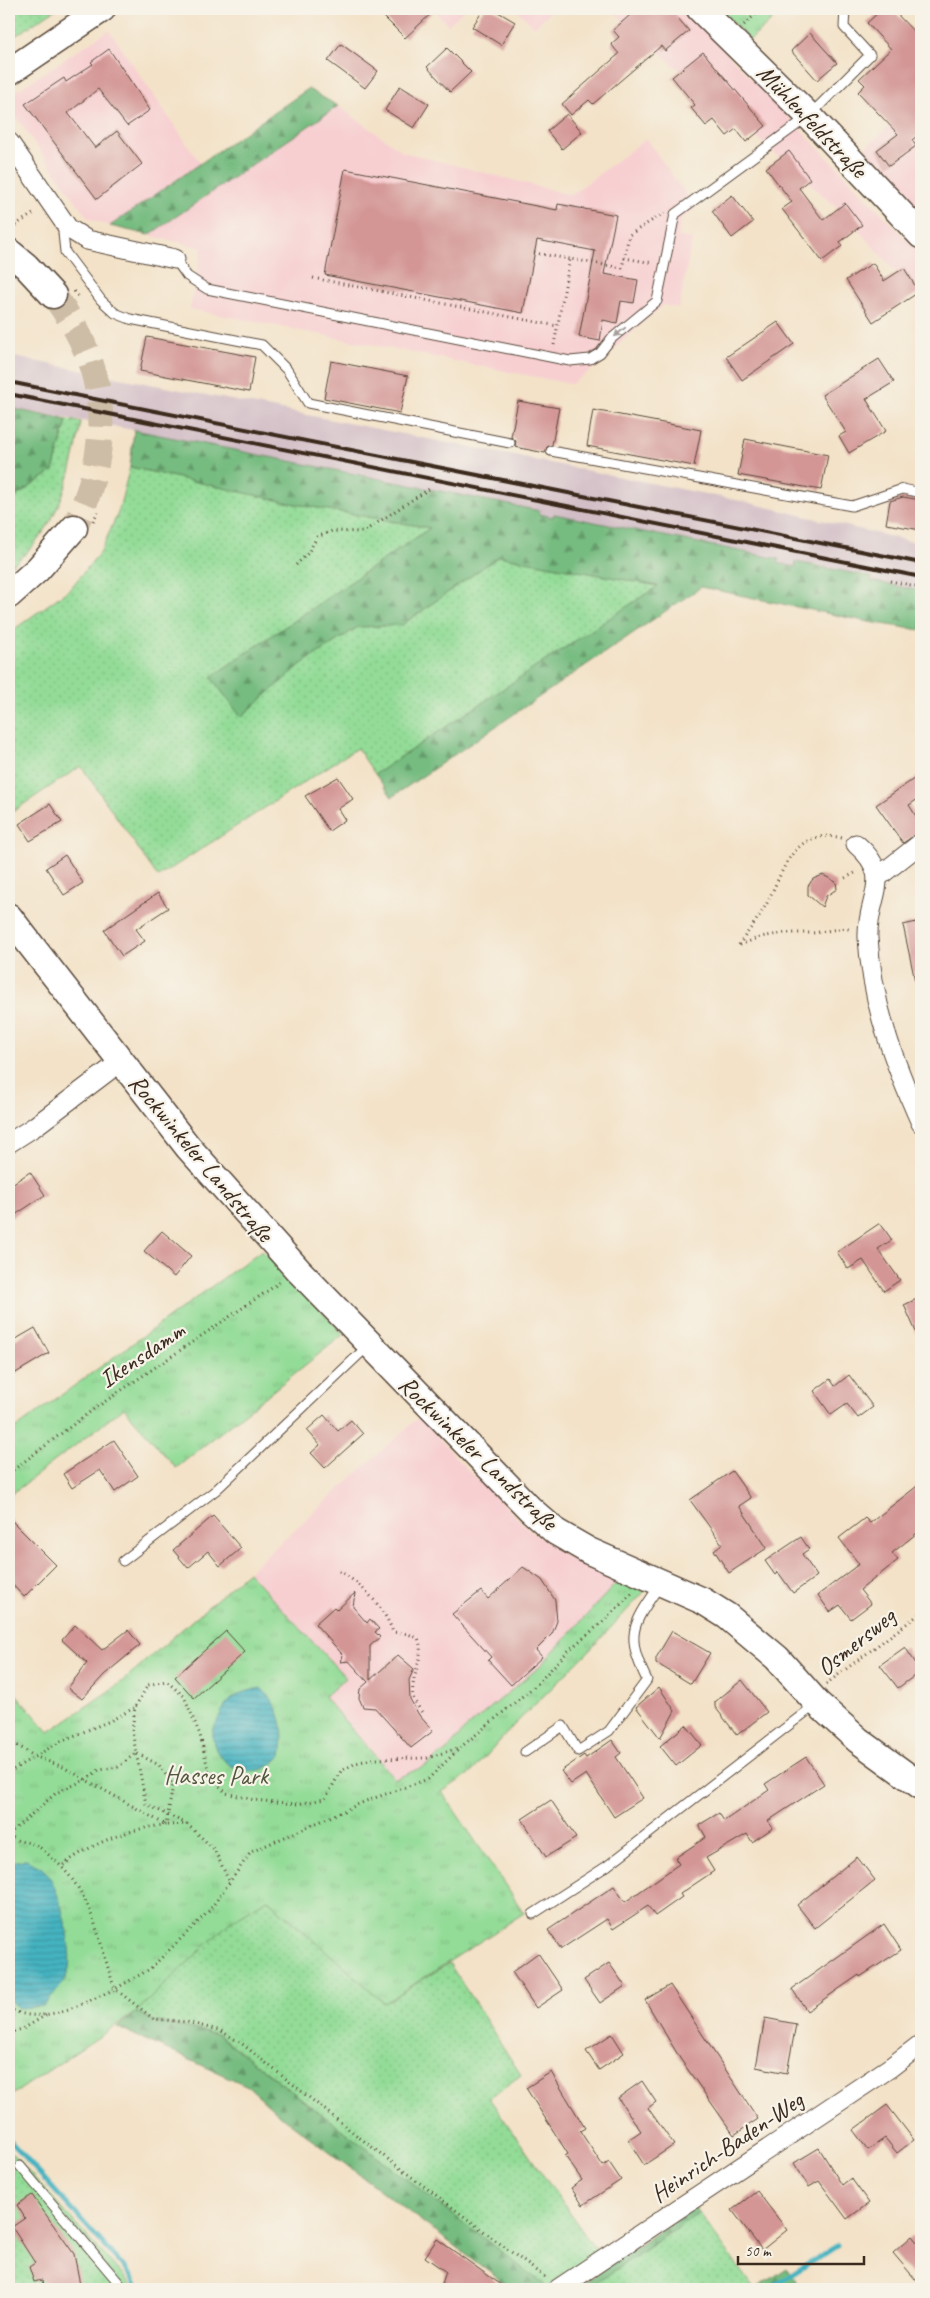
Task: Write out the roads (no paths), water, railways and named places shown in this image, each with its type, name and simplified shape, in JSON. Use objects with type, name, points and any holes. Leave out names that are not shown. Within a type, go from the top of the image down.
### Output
[{"type":"main road","points":[[9,72],[102,9]]},
{"type":"main road","name":"Mühlenfeldstraße","points":[[700,9],[809,116],[921,235]]},
{"type":"main road","points":[[10,240],[26,266],[53,295]]},
{"type":"main road","points":[[9,595],[38,569],[74,528]]},
{"type":"main road","name":"Rockwinkeler Landstraße","points":[[9,917],[188,1147],[298,1270],[530,1510],[556,1532],[589,1551],[703,1601],[747,1631],[777,1658],[817,1703],[858,1740],[921,1786]]},
{"type":"street","points":[[11,148],[68,228],[87,240],[175,259]]},
{"type":"street","points":[[878,877],[921,843]]},
{"type":"street","points":[[856,844],[867,854],[878,877],[868,935],[872,977],[885,1034],[921,1123]]},
{"type":"street","name":"Rockwinkeler Landstraße","points":[[9,1143],[34,1127],[120,1062]]},
{"type":"street","name":"Heinrich-Baden-Weg","points":[[559,2289],[891,2067],[921,2044]]},
{"type":"lane","points":[[175,259],[187,276],[207,289],[551,357],[575,361],[590,360],[657,302],[674,214],[809,116],[870,55],[844,27],[846,9]]},
{"type":"lane","points":[[68,228],[62,234],[65,252],[101,300],[115,313],[130,319],[262,345],[287,370],[308,403],[510,443]]},
{"type":"lane","points":[[551,450],[852,506],[903,489],[921,493]]},
{"type":"lane","points":[[123,1561],[216,1490],[369,1345]]},
{"type":"lane","points":[[524,1752],[564,1726],[578,1751],[608,1731],[647,1680],[636,1657],[633,1637],[638,1617],[654,1579]]},
{"type":"lane","points":[[533,1914],[607,1866],[817,1703]]},
{"type":"lane","points":[[20,2166],[124,2289]]},
{"type":"water","points":[[261,1688],[273,1703],[280,1719],[283,1736],[281,1756],[271,1765],[260,1770],[250,1771],[230,1765],[223,1759],[213,1742],[213,1731],[223,1710],[231,1700],[247,1691]]},
{"type":"water","points":[[26,1860],[43,1869],[54,1887],[64,1915],[70,1958],[65,1979],[44,2006],[19,2008],[9,1999],[9,1862]]},
{"type":"waterway","points":[[9,2140],[122,2265],[140,2289]]},
{"type":"waterway","points":[[769,2289],[838,2245]]},
{"type":"tunnel","points":[[53,295],[72,323],[86,351],[95,380],[100,408],[100,438],[95,467],[87,497],[74,528]]},
{"type":"railway","points":[[9,382],[921,563]]},
{"type":"railway","points":[[9,394],[921,577]]},
{"type":"park label","name":"Hasses Park","points":[[216,1776]]}]
